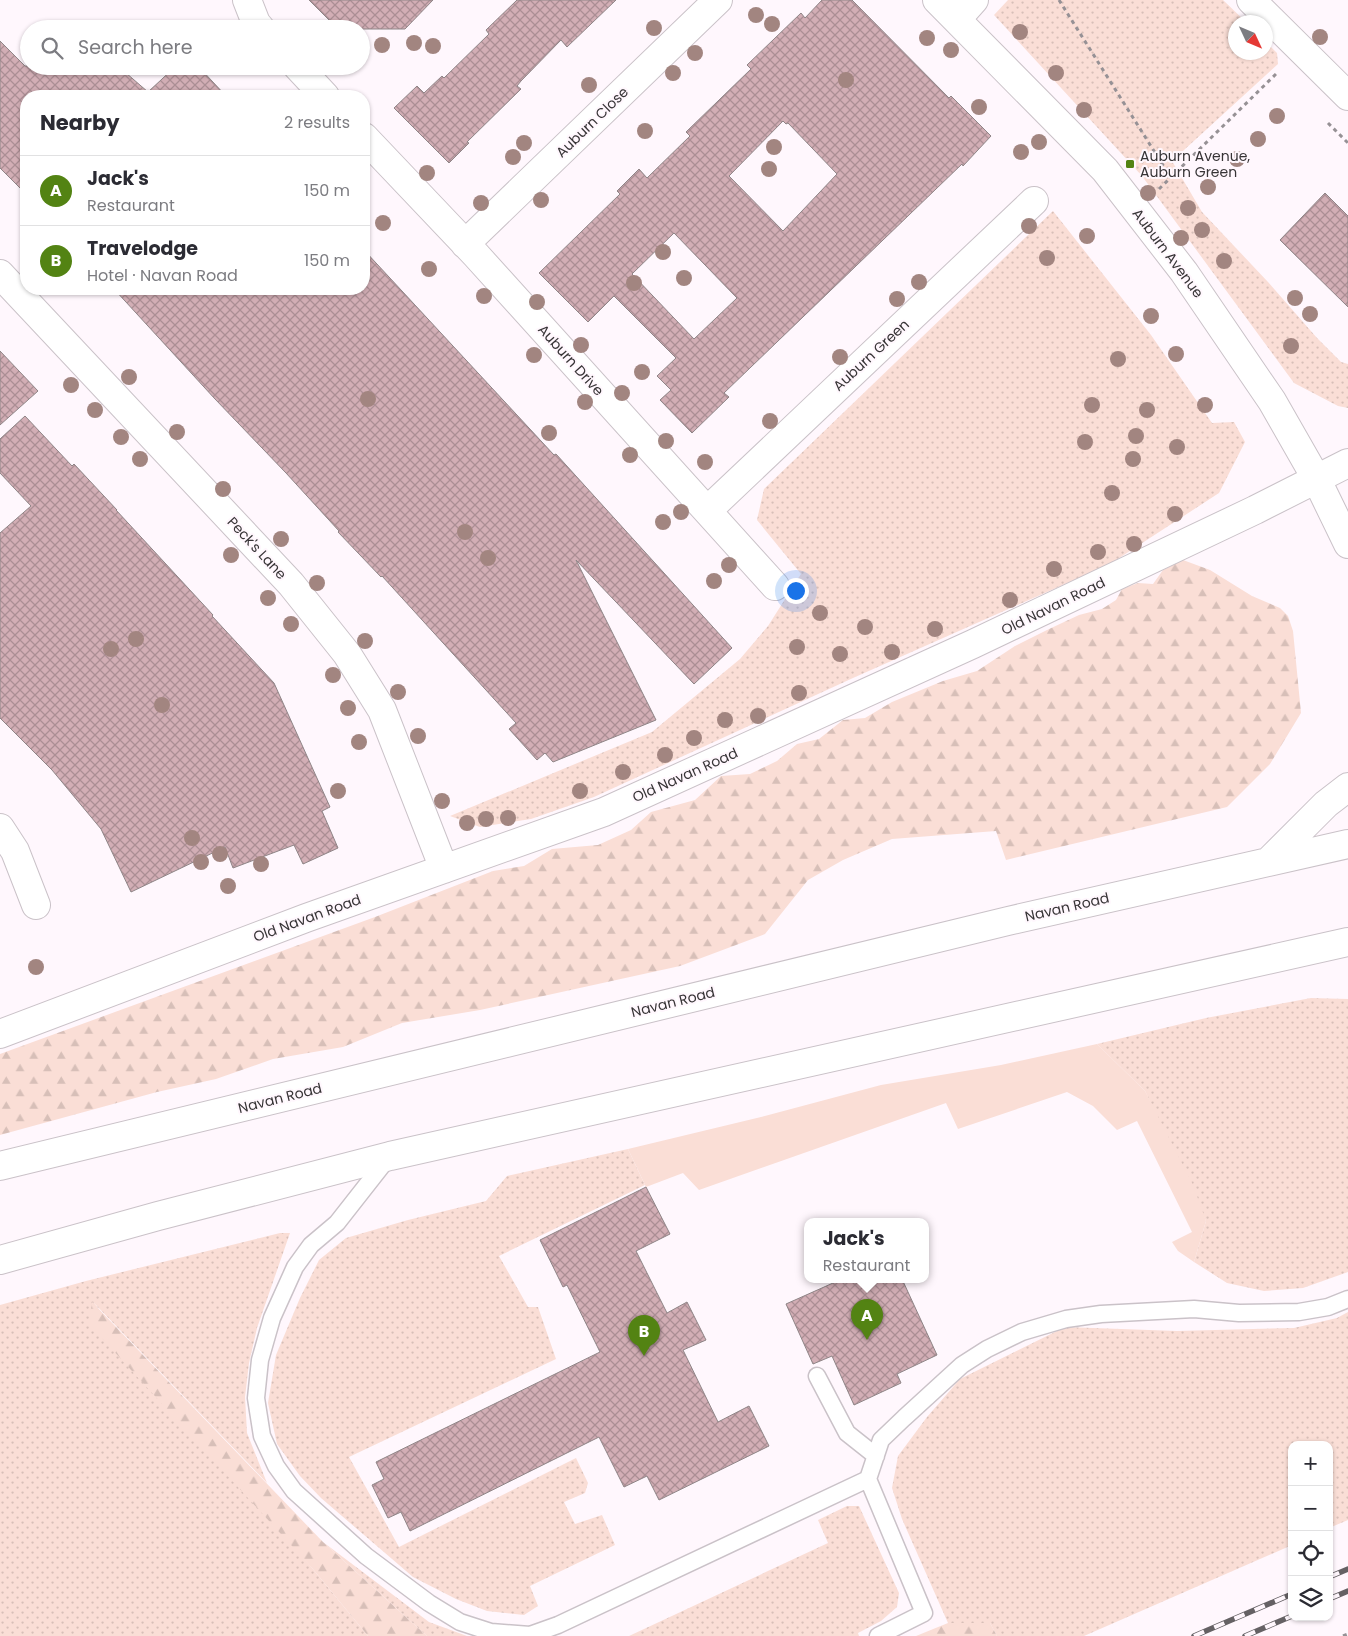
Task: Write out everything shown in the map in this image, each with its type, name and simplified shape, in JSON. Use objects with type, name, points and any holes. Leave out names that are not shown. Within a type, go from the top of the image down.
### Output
[{"type":"street","points":[[247,0],[255,20]]},
{"type":"street","name":"Auburn Close","points":[[465,244],[718,0]]},
{"type":"street","name":"Auburn Avenue","points":[[937,0],[966,9],[1071,134],[1105,170],[1184,272],[1263,387],[1316,478],[1348,544]]},
{"type":"street","points":[[1251,0],[1348,96]]},
{"type":"street","points":[[305,75],[319,90]]},
{"type":"street","name":"Auburn Drive","points":[[370,143],[465,244],[775,586]]},
{"type":"street","name":"Auburn Green","points":[[708,510],[1034,201]]},
{"type":"street","name":"Peck's Lane","points":[[0,274],[291,584],[347,654],[382,710],[444,869]]},
{"type":"street","name":"Old Navan Road","points":[[0,1034],[306,918],[604,812],[973,644],[1246,514],[1348,463]]},
{"type":"street","points":[[1269,861],[1326,804],[1348,787]]},
{"type":"street","points":[[0,828],[15,851],[36,905]]},
{"type":"street","name":"Navan Road","points":[[0,1166],[1008,921],[1348,844]]},
{"type":"street","points":[[0,1260],[158,1216],[390,1156],[1348,942]]},
{"type":"lane","points":[[390,1156],[337,1223],[311,1244],[295,1266],[272,1318],[260,1360],[256,1398],[262,1436],[276,1466],[294,1491],[366,1556],[429,1603],[460,1622],[491,1632],[530,1635],[558,1625],[868,1479]]},
{"type":"lane","points":[[878,1636],[924,1613],[868,1479],[881,1440],[962,1365],[987,1349],[1022,1332],[1066,1319],[1100,1314],[1194,1309],[1239,1313],[1299,1312],[1328,1307],[1348,1299]]},
{"type":"lane","points":[[817,1376],[847,1433],[876,1456]]},
{"type":"path","points":[[1058,0],[1171,178]]},
{"type":"path","points":[[1137,210],[1301,49]]},
{"type":"path","points":[[1343,1636],[1348,1634]]},
{"type":"green space","points":[[1008,0],[1223,0],[1239,15],[1228,15],[1228,60],[1273,60],[1273,49],[1277,53],[1278,64],[1172,161],[1202,212],[1268,282],[1317,338],[1341,362],[1348,364],[1348,408],[1338,406],[1294,383],[1142,176],[994,15]]},
{"type":"green space","points":[[1053,211],[1151,335],[1212,423],[1234,422],[1245,442],[1219,493],[1110,564],[853,678],[594,797],[531,819],[480,827],[450,816],[652,732],[740,659],[768,626],[801,574],[757,520],[764,489]]},
{"type":"green space","points":[[1183,560],[1210,570],[1252,596],[1280,608],[1288,616],[1293,631],[1301,713],[1270,764],[1227,807],[1006,860],[996,831],[892,839],[843,860],[808,880],[765,934],[680,966],[480,1010],[402,1023],[343,1047],[273,1059],[216,1079],[157,1092],[0,1135],[0,1054],[375,917],[493,871],[524,866],[552,849],[598,845],[631,830],[651,812],[695,800],[721,776],[750,774],[777,761],[797,744],[819,739],[843,720],[865,718],[892,702],[943,681],[977,671],[1015,646],[1047,630],[1079,615],[1102,609],[1116,600],[1122,589],[1138,583],[1153,584],[1163,570]]},
{"type":"green space","points":[[1311,998],[1348,999],[1348,1272],[1303,1288],[1264,1291],[1227,1283],[1194,1262],[1206,1221],[1145,1091],[1097,1044],[1206,1018]]},
{"type":"green space","points":[[1097,1044],[1145,1091],[1193,1185],[1206,1221],[1194,1262],[1178,1251],[1172,1242],[1192,1232],[1137,1121],[1117,1130],[1093,1106],[1067,1092],[958,1129],[946,1103],[699,1190],[683,1173],[646,1187],[628,1149],[761,1117],[881,1085],[1001,1065]]},
{"type":"green space","points":[[628,1149],[645,1185],[499,1256],[528,1307],[538,1307],[556,1359],[349,1457],[399,1547],[576,1458],[588,1483],[585,1493],[564,1502],[575,1524],[602,1515],[615,1545],[530,1586],[538,1606],[524,1615],[487,1611],[456,1599],[413,1577],[321,1498],[300,1476],[277,1444],[268,1403],[276,1355],[300,1298],[319,1260],[346,1238],[408,1220],[486,1201],[507,1176]]},
{"type":"green space","points":[[280,1233],[290,1233],[257,1328],[249,1363],[245,1397],[247,1433],[267,1483],[93,1302],[368,1636],[0,1636],[0,1305],[86,1281]]},
{"type":"green space","points":[[92,1302],[323,1542],[427,1636],[368,1636],[312,1568],[89,1324]]},
{"type":"green space","points":[[1348,1312],[1348,1520],[1333,1526],[1333,1441],[1288,1441],[1288,1547],[1084,1636],[997,1636],[990,1623],[948,1623],[902,1519],[892,1488],[898,1456],[927,1417],[960,1379],[1065,1327],[1177,1331],[1294,1328],[1337,1318]]},
{"type":"green space","points":[[847,1506],[859,1506],[899,1593],[897,1607],[881,1621],[858,1633],[859,1636],[629,1636],[828,1543],[818,1520]]},
{"type":"green space","points":[[323,1542],[429,1622],[467,1636],[427,1636]]},
{"type":"green space","points":[[948,1623],[990,1623],[997,1636],[916,1636]]},
{"type":"building","points":[[309,0],[433,0],[405,29],[370,29],[370,20],[329,20]]},
{"type":"building","points":[[517,0],[616,0],[567,47],[561,40],[521,81],[517,86],[521,89],[467,142],[469,143],[449,163],[394,108],[417,86],[424,93],[442,76],[444,78],[489,34],[486,30]]},
{"type":"building","points":[[822,0],[852,0],[949,98],[951,96],[991,136],[963,166],[962,164],[724,393],[729,397],[692,433],[660,400],[671,390],[657,376],[676,358],[614,296],[588,322],[539,273],[620,194],[617,191],[639,169],[647,178],[690,136],[686,132],[751,69],[747,65],[801,13],[805,18]],"holes":[[[783,121],[786,124],[788,123],[837,174],[783,231],[729,176]],[[674,233],[737,298],[694,339],[632,274]]]},
{"type":"building","points":[[0,41],[20,61],[20,75],[128,75],[146,90],[20,90],[20,188],[0,168]]},
{"type":"building","points":[[166,75],[206,75],[220,90],[150,90]]},
{"type":"building","points":[[1325,193],[1348,216],[1348,307],[1280,240]]},
{"type":"building","points":[[370,256],[554,455],[556,454],[732,648],[694,684],[576,560],[656,720],[553,762],[545,753],[537,760],[509,729],[516,723],[382,576],[338,532],[286,473],[120,295],[370,295]]},
{"type":"building","points":[[0,351],[38,391],[0,425]]},
{"type":"building","points":[[25,416],[117,510],[274,683],[330,807],[322,811],[338,848],[303,864],[294,845],[233,868],[225,847],[131,892],[101,829],[52,770],[0,718],[0,533],[31,506],[0,473],[0,439]]},
{"type":"building","points":[[646,1187],[670,1234],[636,1251],[667,1313],[687,1302],[706,1340],[683,1350],[718,1422],[749,1406],[769,1446],[659,1500],[647,1476],[624,1487],[599,1437],[410,1531],[401,1512],[388,1518],[372,1485],[384,1479],[376,1462],[600,1352],[567,1285],[563,1287],[540,1240]]},
{"type":"building","points":[[833,1283],[904,1283],[937,1355],[897,1374],[901,1383],[854,1405],[832,1356],[813,1364],[786,1304]]},
{"type":"railway","points":[[1331,1576],[1348,1569]]},
{"type":"railway","points":[[1333,1597],[1348,1591]]},
{"type":"railway","points":[[1194,1636],[1288,1596]]},
{"type":"railway","points":[[1245,1636],[1288,1618]]},
{"type":"place","name":"Auburn Avenue, Auburn Green","points":[[1130,164]]},
{"type":"place","name":"Jack's","points":[[867,1340]]},
{"type":"place","name":"Travelodge","points":[[644,1356]]}]
